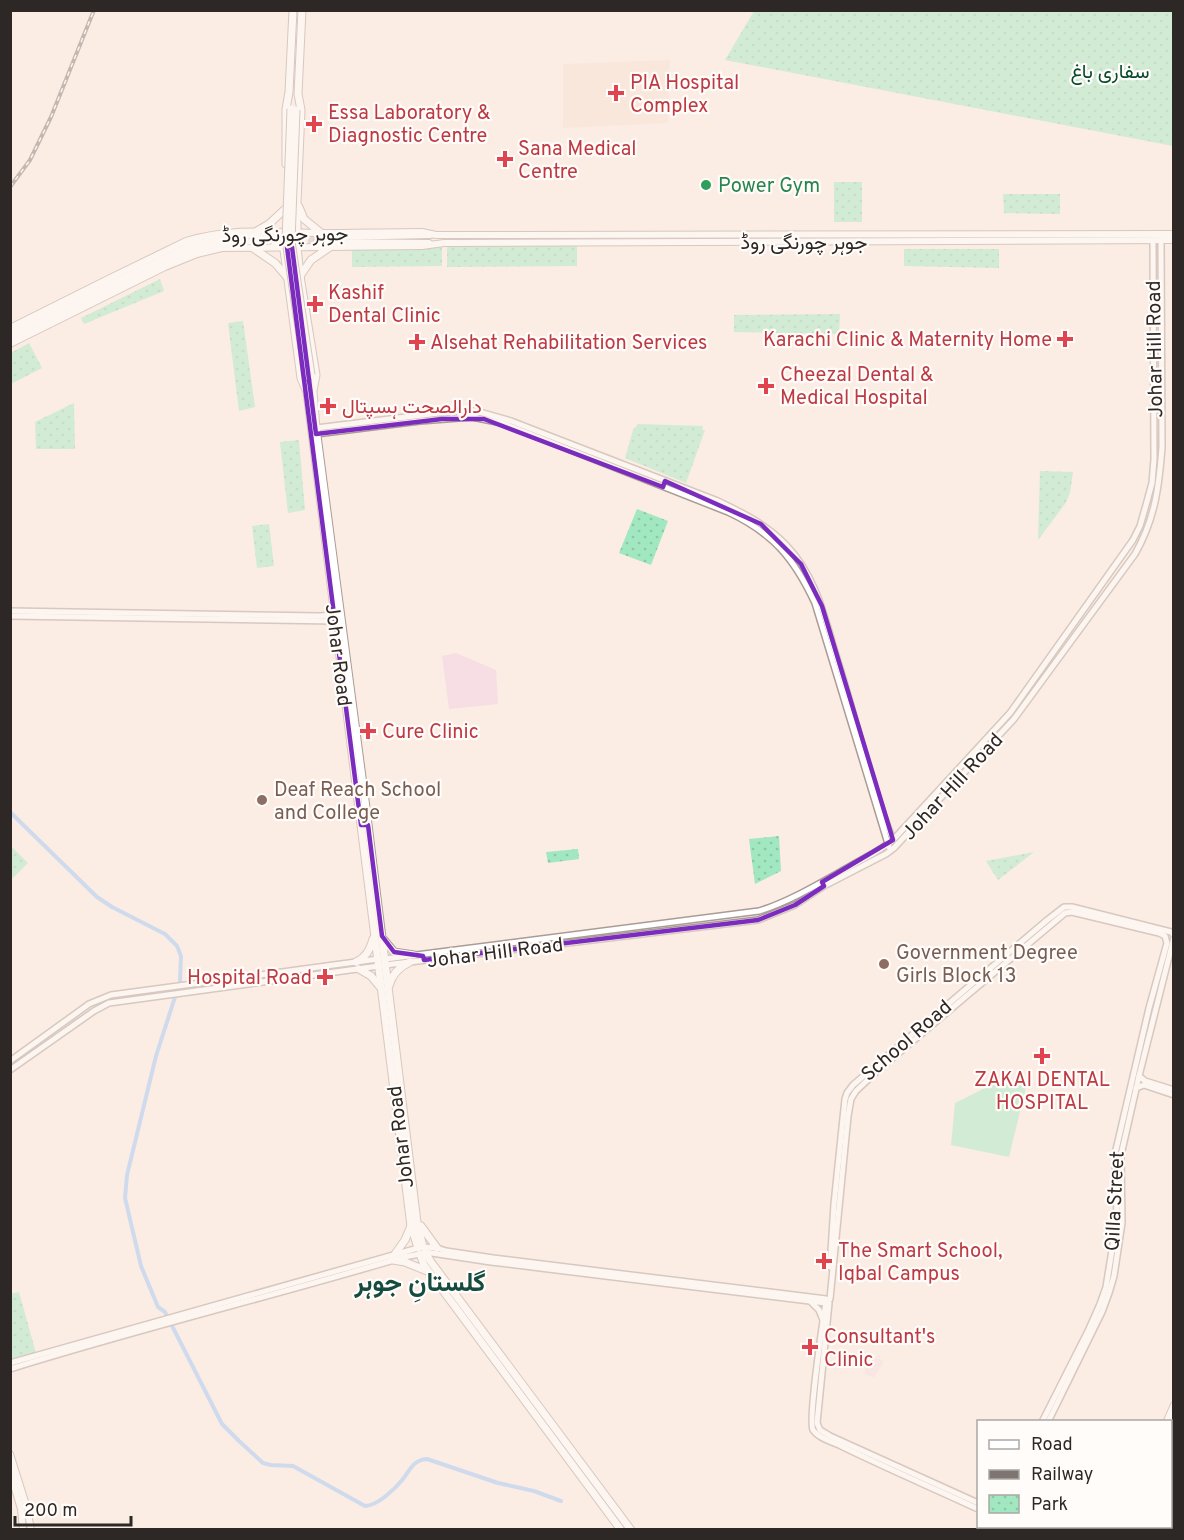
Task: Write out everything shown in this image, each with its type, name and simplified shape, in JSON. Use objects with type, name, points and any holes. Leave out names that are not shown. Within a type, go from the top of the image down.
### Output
[{"type":"main road","points":[[293,10],[289,92],[294,110]]},
{"type":"main road","points":[[302,10],[298,94],[294,110],[291,241],[310,391]]},
{"type":"main road","name":"Johar Road","points":[[289,92],[286,109],[284,210],[287,277],[301,378],[310,391],[316,431],[414,1224],[424,1265],[621,1530]]},
{"type":"main road","name":"Johar Road","points":[[298,94],[301,110],[297,247],[316,375],[310,391],[335,618],[365,825]]},
{"type":"main road","points":[[297,202],[316,238]]},
{"type":"main road","points":[[257,231],[269,224],[284,210]]},
{"type":"main road","name":"جوہر چورنگی روڈ","points":[[10,328],[186,241],[232,231],[257,231],[284,247],[297,247],[316,238],[422,232],[436,235],[643,235],[653,239]]},
{"type":"main road","name":"جوہر چورنگی روڈ","points":[[10,344],[184,259],[215,249],[254,248],[284,232],[297,232],[316,238],[330,247],[643,243],[653,239],[1100,237],[1173,234]]},
{"type":"main road","name":"جوہر چورنگی روڈ","points":[[10,333],[189,246],[226,237],[247,235],[272,239]]},
{"type":"main road","points":[[643,235],[643,243]]},
{"type":"main road","name":"جوہر چورنگی روڈ","points":[[1100,237],[1173,240]]},
{"type":"main road","name":"جوہر چورنگی روڈ","points":[[316,238],[435,244]]},
{"type":"main road","name":"جوہر چورنگی روڈ","points":[[10,339],[190,251],[228,242],[272,239]]},
{"type":"main road","points":[[300,276],[315,256],[330,247]]},
{"type":"main road","points":[[254,248],[275,263],[287,277]]},
{"type":"main road","points":[[378,934],[393,952],[412,958],[394,974],[385,990],[357,965],[368,953],[378,934]]},
{"type":"main road","points":[[432,1274],[394,1257],[414,1224],[437,1248]]},
{"type":"main road","name":"Johar Road","points":[[422,1250],[631,1530]]},
{"type":"main road","points":[[10,1454],[27,1508],[31,1530]]},
{"type":"main road","points":[[10,1472],[21,1509],[23,1530]]},
{"type":"street","name":"Johar Hill Road","points":[[891,845],[996,729],[1027,691],[1137,533],[1152,483],[1154,459],[1153,240]]},
{"type":"street","name":"Johar Hill Road","points":[[357,965],[758,920],[795,905],[823,884],[891,845],[924,817],[1014,719],[1135,554],[1144,538],[1156,498],[1163,426],[1161,240]]},
{"type":"street","points":[[316,431],[448,412],[476,411],[511,421],[576,450],[664,484],[745,520],[761,530],[778,545],[797,570],[819,614],[891,845]]},
{"type":"street","points":[[1155,425],[1163,426]]},
{"type":"street","points":[[10,611],[335,618]]},
{"type":"street","points":[[10,616],[131,615]]},
{"type":"street","points":[[996,729],[1001,734]]},
{"type":"street","points":[[919,812],[924,817]]},
{"type":"street","name":"School Road","points":[[977,1509],[834,1440],[820,1430],[817,1423],[845,1099],[848,1093],[1064,907],[1072,907],[1171,932],[1173,936]]},
{"type":"street","name":"School Road","points":[[1144,927],[1165,936]]},
{"type":"street","name":"Qilla Street","points":[[1049,1420],[1102,1312],[1111,1275],[1117,1220],[1115,1154],[1129,1105],[1149,1008],[1167,943],[1165,936]]},
{"type":"street","name":"Qilla Street","points":[[1129,1105],[1136,1088],[1173,936]]},
{"type":"street","points":[[10,1061],[89,1004],[111,995],[357,965]]},
{"type":"street","points":[[10,1070],[109,1003],[357,965]]},
{"type":"street","points":[[1139,1076],[1145,1081],[1169,1090],[1173,1095]]},
{"type":"street","points":[[1136,1088],[1144,1085],[1169,1090]]},
{"type":"street","points":[[10,1363],[233,1304],[394,1257],[437,1248],[490,1257],[828,1300]]},
{"type":"street","points":[[422,1250],[489,1262],[809,1301],[828,1300]]},
{"type":"street","name":"Qilla Street","points":[[1043,1420],[1100,1305],[1111,1275]]},
{"type":"street","name":"School Road","points":[[825,1330],[823,1322],[828,1300]]},
{"type":"street","points":[[809,1301],[819,1310],[823,1322]]},
{"type":"street","points":[[10,1369],[160,1323]]},
{"type":"street","name":"School Road","points":[[834,1440],[977,1503]]},
{"type":"highlighted area","points":[[287,247],[292,247],[316,434],[442,419],[484,419],[663,487],[665,481],[761,524],[801,564],[822,606],[893,840],[822,882],[824,886],[795,905],[758,920],[424,960],[423,956],[394,952],[382,936],[368,825],[361,825]]},
{"type":"shaded area","name":"PIA Hospital Complex","points":[[670,60],[668,123],[563,128],[563,64]]},
{"type":"shaded area","points":[[456,653],[496,670],[498,704],[449,709],[442,656]]},
{"type":"shaded area","points":[[867,1354],[884,1361],[874,1378],[865,1374]]},
{"type":"green space","name":"سفاری باغ","points":[[754,11],[1173,11],[1173,146],[725,60]]},
{"type":"green space","points":[[834,182],[862,182],[862,222],[834,222]]},
{"type":"green space","points":[[1003,194],[1060,194],[1060,214],[1004,213]]},
{"type":"green space","points":[[447,246],[577,246],[577,266],[447,267]]},
{"type":"green space","points":[[352,247],[442,247],[442,266],[352,267]]},
{"type":"green space","points":[[904,249],[999,249],[999,268],[904,266]]},
{"type":"green space","points":[[160,279],[164,291],[84,324],[81,318]]},
{"type":"green space","points":[[840,314],[839,334],[734,332],[734,315]]},
{"type":"green space","points":[[243,321],[255,407],[239,411],[228,323]]},
{"type":"green space","points":[[29,343],[42,368],[11,384],[11,353]]},
{"type":"green space","points":[[74,403],[75,449],[36,449],[35,422]]},
{"type":"green space","points":[[638,424],[703,426],[702,430],[705,430],[686,483],[625,458],[633,430]]},
{"type":"green space","points":[[299,440],[305,510],[288,513],[280,442]]},
{"type":"green space","points":[[1040,471],[1073,472],[1070,493],[1065,504],[1038,540]]},
{"type":"green space","points":[[637,509],[668,521],[651,565],[619,553]]},
{"type":"green space","points":[[269,524],[274,566],[257,568],[252,526]]},
{"type":"green space","points":[[779,836],[781,871],[755,884],[749,839]]},
{"type":"green space","points":[[11,846],[28,863],[13,878],[11,876]]},
{"type":"green space","points":[[578,849],[579,859],[548,863],[546,852]]},
{"type":"green space","points":[[1034,852],[998,880],[986,861]]},
{"type":"green space","points":[[1001,1080],[1026,1087],[1009,1157],[951,1145],[955,1103]]},
{"type":"green space","points":[[19,1292],[36,1353],[11,1360],[10,1294]]},
{"type":"waterway","points":[[10,812],[97,897],[165,934],[177,946],[181,956],[180,981]]},
{"type":"waterway","points":[[175,997],[156,1056],[127,1175],[125,1198],[141,1266],[158,1307],[165,1312],[222,1424],[263,1463],[293,1466],[365,1506],[386,1496],[400,1483],[415,1463],[427,1459],[561,1501]]},
{"type":"tunnel","points":[[273,236],[317,237]]},
{"type":"tunnel","points":[[272,241],[317,242]]},
{"type":"railway","points":[[10,187],[30,160],[51,117],[94,10]]},
{"type":"place","name":"PIA Hospital Complex","points":[[616,93]]},
{"type":"place","name":"Essa Laboratory & Diagnostic Centre","points":[[314,124]]},
{"type":"place","name":"Sana Medical Centre","points":[[505,159]]},
{"type":"place","name":"Power Gym","points":[[706,185]]},
{"type":"place","name":"Kashif Dental Clinic","points":[[315,304]]},
{"type":"place","name":"Karachi Clinic & Maternity Home","points":[[1065,339]]},
{"type":"place","name":"Alsehat Rehabilitation Services","points":[[417,342]]},
{"type":"place","name":"Cheezal Dental & Medical Hospital","points":[[766,386]]},
{"type":"place","name":"دارالصحت ہسپتال","points":[[328,406]]},
{"type":"place","name":"Cure Clinic","points":[[368,731]]},
{"type":"place","name":"Deaf Reach School and College","points":[[262,800]]},
{"type":"place","name":"Government Degree Girls Block 13","points":[[884,964]]},
{"type":"place","name":"Hospital Road","points":[[325,977]]},
{"type":"place","name":"ZAKAI DENTAL HOSPITAL","points":[[1042,1056]]},
{"type":"place","name":"The Smart School, Iqbal Campus","points":[[824,1261]]},
{"type":"place","name":"Consultant's Clinic","points":[[810,1347]]},
{"type":"district","name":"گلستانِ جوہر","points":[[420,1282]]}]
